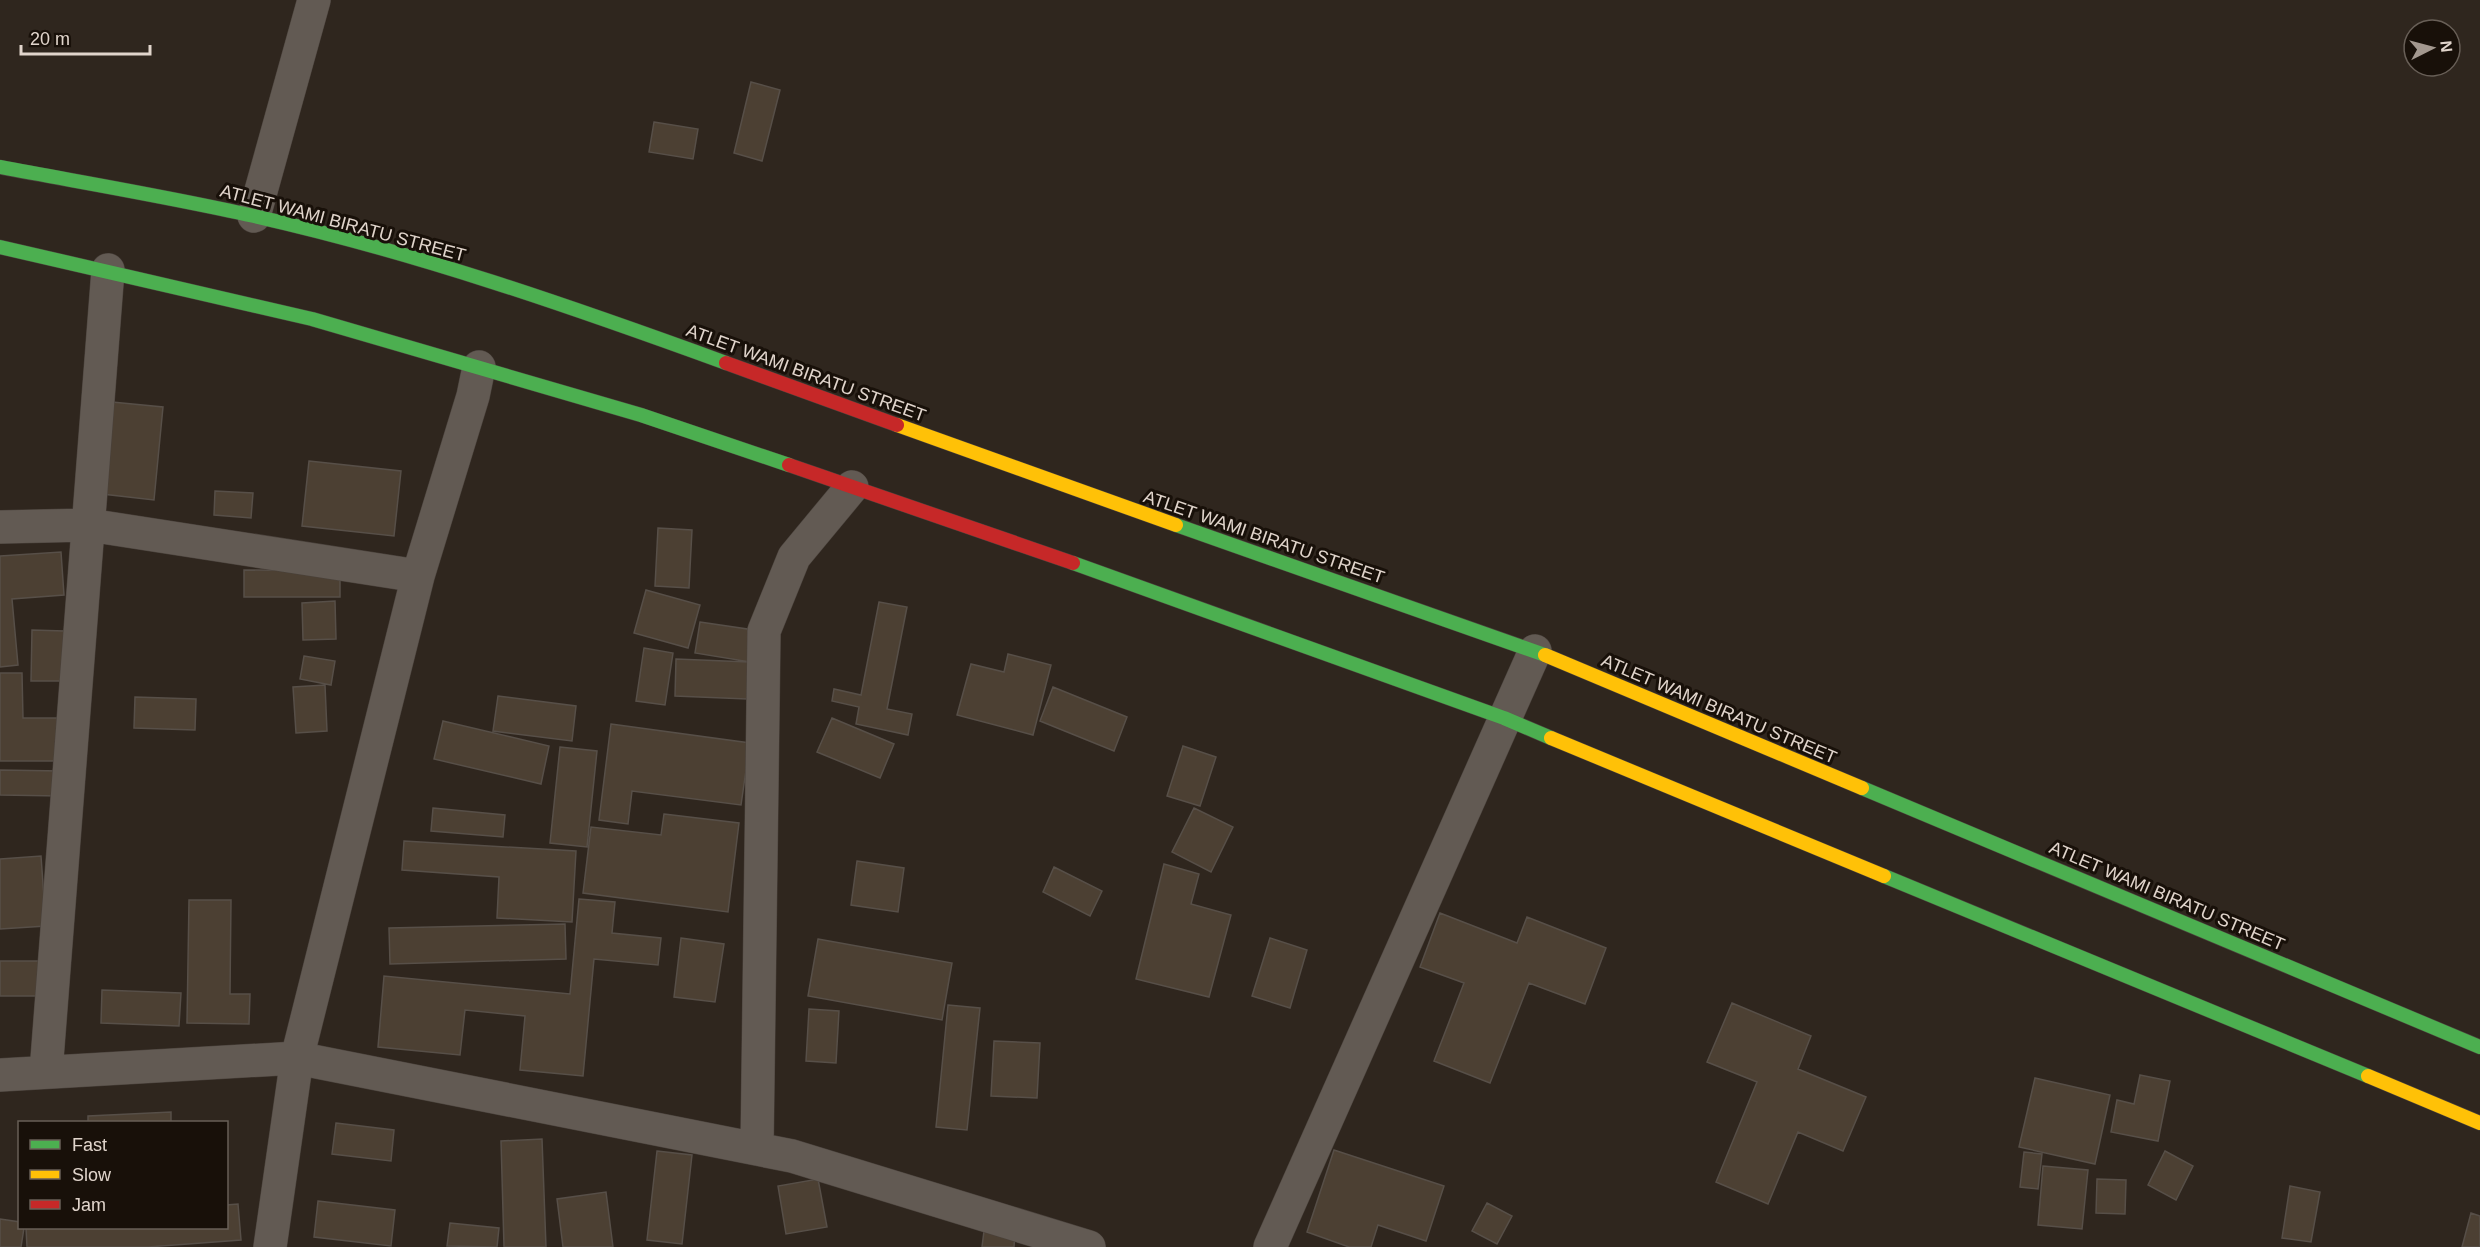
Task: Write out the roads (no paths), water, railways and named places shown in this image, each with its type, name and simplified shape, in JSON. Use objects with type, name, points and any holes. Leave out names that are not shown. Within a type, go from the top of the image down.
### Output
[{"type":"main road","name":"ATLET WAMI BIRATU STREET","points":[[0,167],[254,216],[366,245],[495,283],[1535,651],[2480,1047]]},
{"type":"main road","points":[[0,247],[108,270],[312,319],[479,367],[641,415],[1010,540],[1504,718],[2480,1124]]},
{"type":"street","points":[[254,216],[314,0]]},
{"type":"street","points":[[46,1072],[108,270]]},
{"type":"street","points":[[270,1247],[297,1058],[418,576],[473,396],[479,367]]},
{"type":"street","points":[[757,1149],[764,631],[794,558],[852,486]]},
{"type":"street","points":[[0,526],[88,525],[418,576]]},
{"type":"street","points":[[1270,1247],[1535,651]]},
{"type":"street","points":[[0,1075],[297,1058],[792,1156],[1089,1247]]}]
